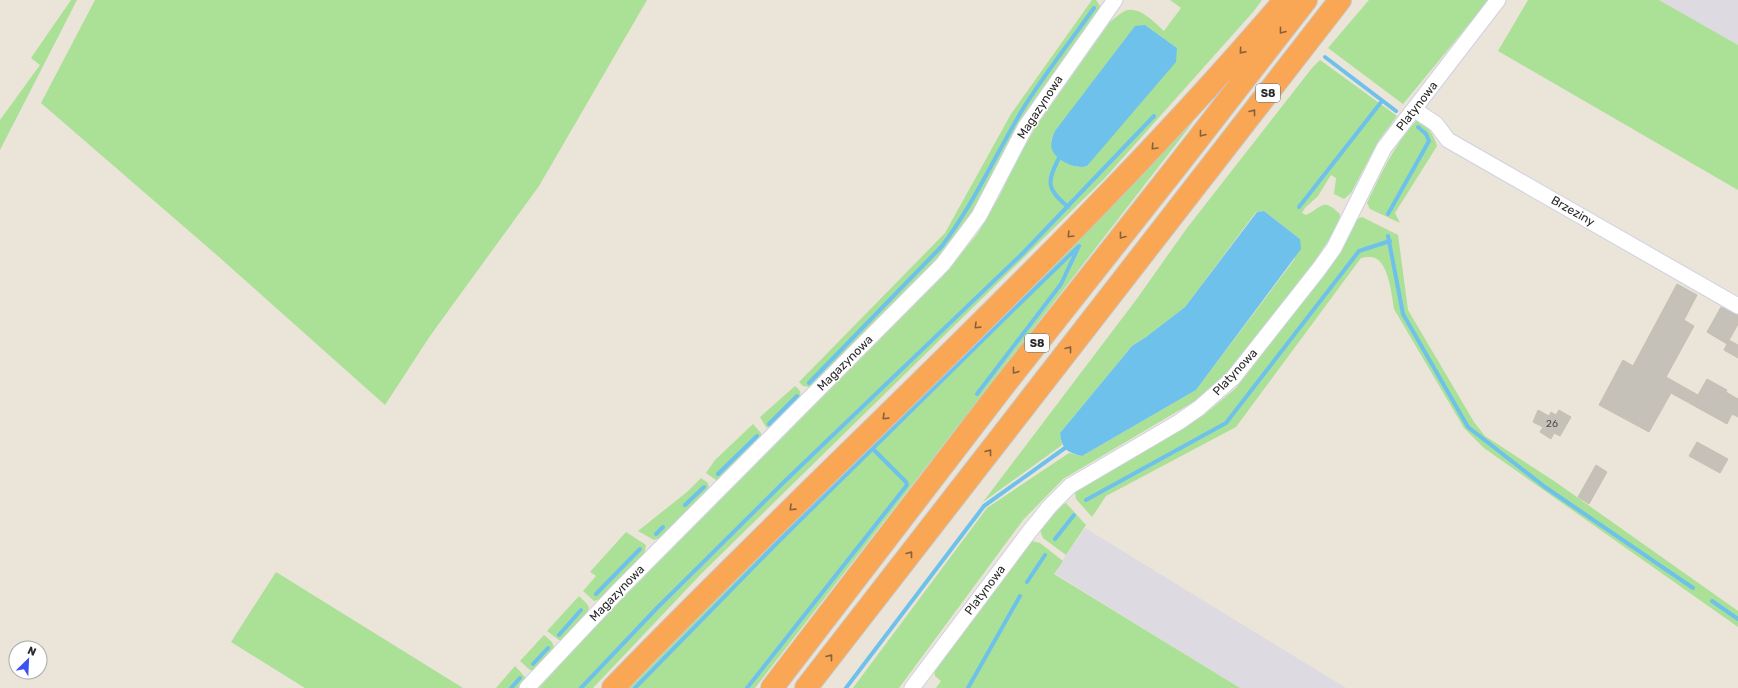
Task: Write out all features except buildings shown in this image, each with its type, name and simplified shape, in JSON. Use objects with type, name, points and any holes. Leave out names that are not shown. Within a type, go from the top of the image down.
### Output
[{"type":"highway","points":[[613,688],[696,603],[1060,245],[1180,119],[1285,0]]},
{"type":"highway","name":"S8","points":[[772,688],[1002,388],[1182,161],[1306,0]]},
{"type":"highway","name":"S8","points":[[806,688],[1340,0]]},
{"type":"street","name":"Magazynowa","points":[[527,688],[620,589],[943,264],[979,216],[1026,126],[1115,0]]},
{"type":"street","name":"Platynowa","points":[[912,688],[1029,532],[1050,506],[1070,486],[1179,422],[1199,408],[1233,378],[1334,248],[1384,148],[1415,110],[1498,0]]},
{"type":"street","name":"Brzeziny","points":[[1415,110],[1436,124],[1448,140],[1738,306]]},
{"type":"shaded area","points":[[1659,0],[1738,0],[1738,45]]},
{"type":"shaded area","points":[[1085,528],[1346,688],[1240,688],[1054,573]]},
{"type":"green space","points":[[71,0],[77,0],[0,150],[0,120],[40,65],[31,58]]},
{"type":"green space","points":[[95,0],[647,0],[539,186],[430,336],[385,405],[219,257],[41,103]]},
{"type":"green space","points":[[1092,0],[1096,0],[1100,6],[1099,10],[960,232],[906,292],[849,349],[810,387],[803,386],[799,382],[945,233],[1011,114]]},
{"type":"green space","points":[[1170,0],[1262,0],[1104,179],[702,573],[593,688],[539,688],[597,624],[943,276],[978,233],[999,197],[1022,150],[1039,122],[1110,22],[1125,11],[1136,10],[1164,31],[1181,8]],"holes":[[[1145,25],[1177,48],[1087,166],[1078,167],[1073,165],[1053,150],[1051,141],[1055,131]]]},
{"type":"green space","points":[[1369,0],[1489,0],[1403,104],[1328,48]]},
{"type":"green space","points":[[1528,0],[1659,0],[1738,45],[1738,190],[1498,51]]},
{"type":"green space","points":[[1320,60],[1397,116],[1379,140],[1351,193],[1344,199],[1334,194],[1336,178],[1331,175],[1318,196],[1305,208],[1302,213],[1306,215],[1323,205],[1326,205],[1340,214],[1339,224],[1314,262],[1224,378],[1200,398],[1063,479],[1023,520],[899,688],[853,688],[987,508],[1069,453],[1082,456],[1196,390],[1294,260],[1300,239],[1264,211],[1256,212],[1185,307],[1132,346],[1060,433],[1062,445],[983,502],[1136,300],[1187,228],[1312,68]]},
{"type":"green space","points":[[1417,120],[1425,125],[1430,131],[1437,146],[1395,213],[1400,223],[1370,209],[1367,203],[1395,149]]},
{"type":"green space","points":[[1194,121],[755,688],[624,688],[1066,251]]},
{"type":"green space","points":[[1362,217],[1398,235],[1408,310],[1474,422],[1485,436],[1557,483],[1738,611],[1738,627],[1484,448],[1464,428],[1394,309],[1387,275],[1381,263],[1373,257],[1361,258],[1236,427],[1106,496],[1092,517],[1076,499],[1075,493],[1083,486],[1204,415],[1236,388],[1341,252],[1357,219]]},
{"type":"green space","points":[[795,386],[800,391],[799,399],[772,426],[769,428],[766,427],[760,417]]},
{"type":"green space","points":[[753,424],[761,433],[761,437],[719,480],[716,480],[706,473],[715,460]]},
{"type":"green space","points":[[701,478],[708,483],[709,490],[660,538],[654,540],[638,531],[687,492]]},
{"type":"green space","points":[[1066,503],[1086,525],[1066,555],[1043,538],[1040,530],[1062,505]]},
{"type":"green space","points":[[626,532],[646,545],[644,555],[601,599],[594,601],[583,591],[596,576],[590,572]]},
{"type":"green space","points":[[1032,541],[1040,543],[1063,561],[1054,574],[1240,688],[936,688],[941,681],[935,676],[934,669]]},
{"type":"green space","points":[[276,572],[463,688],[305,688],[231,642]]},
{"type":"green space","points":[[579,596],[589,608],[587,613],[562,640],[559,640],[547,631]]},
{"type":"green space","points":[[544,635],[552,642],[554,647],[535,670],[530,670],[520,661]]},
{"type":"green space","points":[[515,666],[526,678],[524,683],[519,688],[496,688]]},
{"type":"water","points":[[1145,25],[1177,48],[1176,62],[1087,166],[1073,166],[1058,158],[1052,150],[1051,145],[1055,131],[1135,26]]},
{"type":"water","points":[[1264,211],[1300,239],[1301,249],[1196,390],[1082,456],[1072,453],[1066,449],[1062,443],[1060,433],[1132,346],[1185,307],[1257,212]]},
{"type":"waterway","points":[[809,383],[942,246],[974,197],[1029,99],[1094,8]]},
{"type":"waterway","points":[[1325,57],[1396,111]]},
{"type":"waterway","points":[[1299,207],[1382,101]]},
{"type":"waterway","points":[[581,688],[656,609],[785,481],[1022,254],[1154,116]]},
{"type":"waterway","points":[[1388,214],[1429,141],[1426,134],[1418,127]]},
{"type":"waterway","points":[[1059,158],[1052,174],[1051,185],[1052,190],[1068,207]]},
{"type":"waterway","points":[[1388,236],[1403,314],[1468,427],[1545,487],[1693,588]]},
{"type":"waterway","points":[[1086,500],[1226,423],[1359,251],[1390,241]]},
{"type":"waterway","points":[[635,688],[776,544],[1079,246]]},
{"type":"waterway","points":[[977,394],[1061,284],[1078,248]]},
{"type":"waterway","points":[[769,424],[797,396]]},
{"type":"waterway","points":[[718,474],[757,436]]},
{"type":"waterway","points":[[747,688],[907,485],[906,482],[872,448]]},
{"type":"waterway","points":[[846,688],[984,506],[1065,448]]},
{"type":"waterway","points":[[685,505],[704,487]]},
{"type":"waterway","points":[[1055,539],[1074,515]]},
{"type":"waterway","points":[[656,534],[663,527]]},
{"type":"waterway","points":[[596,594],[640,549]]},
{"type":"waterway","points":[[1027,582],[1045,555]]},
{"type":"waterway","points":[[968,688],[1020,596]]},
{"type":"waterway","points":[[1712,601],[1738,619]]},
{"type":"waterway","points":[[559,635],[581,610]]},
{"type":"waterway","points":[[533,664],[548,648]]},
{"type":"waterway","points":[[511,688],[520,678]]}]
